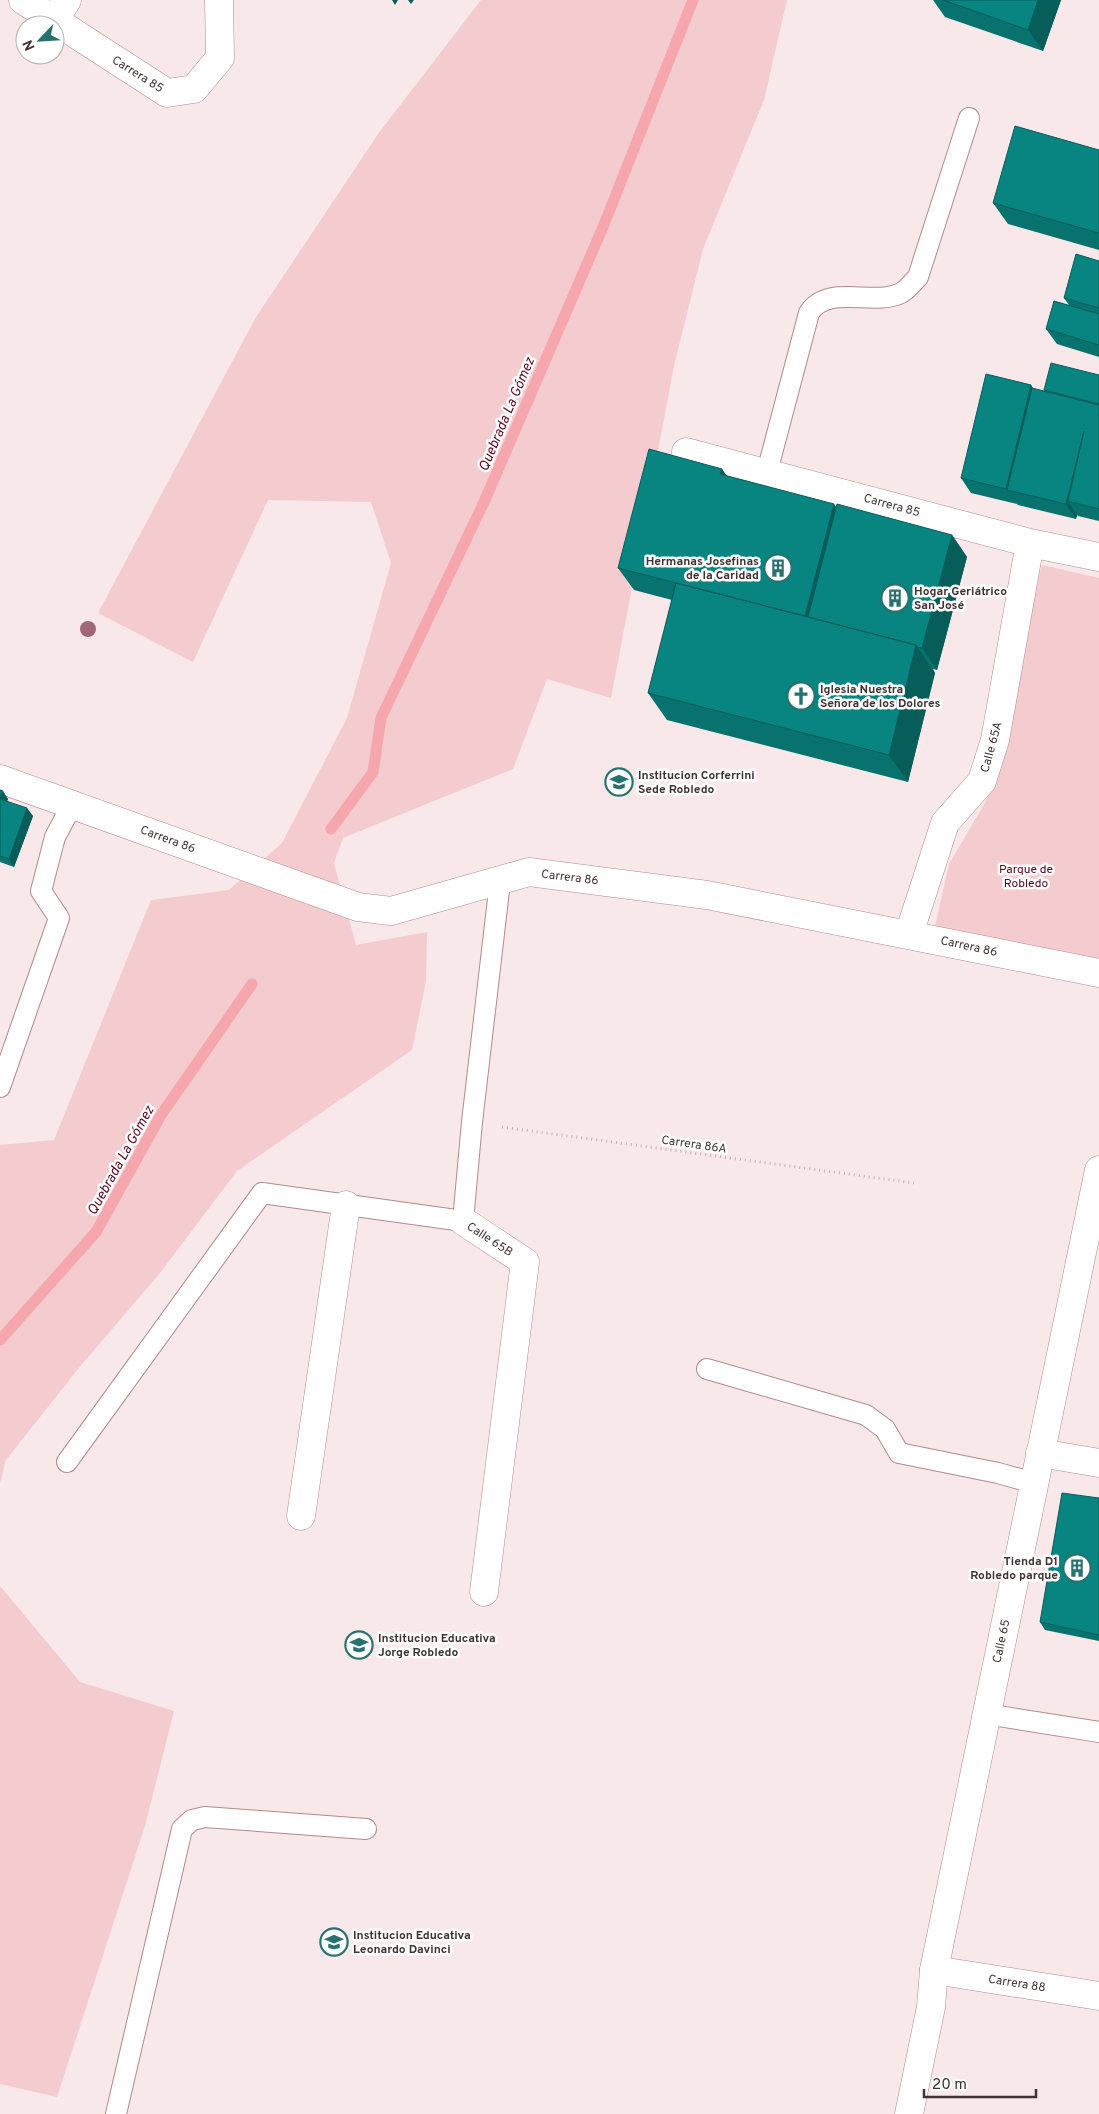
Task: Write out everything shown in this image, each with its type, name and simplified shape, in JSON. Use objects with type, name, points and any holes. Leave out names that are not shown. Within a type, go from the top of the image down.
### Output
[{"type":"street","name":"Carrera 85","points":[[23,0],[60,10],[167,93],[194,89],[220,58],[219,0]]},
{"type":"street","name":"Carrera 85","points":[[686,452],[1030,543],[1099,557]]},
{"type":"street","name":"Calle 65A","points":[[909,934],[946,823],[982,781],[995,740],[1030,543]]},
{"type":"street","name":"Carrera 86","points":[[0,780],[358,907],[391,911],[500,882],[529,872],[707,895],[1099,973]]},
{"type":"street","name":"Calle 65","points":[[909,2114],[931,2007],[934,1970],[1099,1170]]},
{"type":"street","points":[[301,1516],[346,1205]]},
{"type":"street","name":"Calle 65B","points":[[463,1221],[524,1262],[484,1592]]},
{"type":"street","points":[[1040,1452],[1099,1462]]},
{"type":"street","name":"Carrera 88","points":[[934,1970],[1099,1996]]},
{"type":"lane","points":[[767,472],[809,313],[814,304],[833,298],[888,297],[902,293],[918,277],[969,118]]},
{"type":"lane","points":[[0,1087],[59,918],[41,890],[55,837],[72,805]]},
{"type":"lane","name":"Calle 65B","points":[[463,1221],[472,1122],[500,882]]},
{"type":"lane","points":[[67,1462],[262,1193],[463,1221]]},
{"type":"lane","points":[[707,1369],[866,1415],[885,1429],[899,1453],[998,1473],[1034,1483]]},
{"type":"lane","points":[[986,1714],[1099,1732]]},
{"type":"lane","points":[[116,2114],[182,1829],[192,1820],[205,1817],[366,1830]]},
{"type":"path","name":"Carrera 86A","points":[[472,1122],[914,1183]]},
{"type":"green space","points":[[481,0],[787,0],[764,100],[703,249],[674,366],[611,698],[547,679],[513,769],[343,838],[334,863],[356,945],[427,932],[426,981],[412,1050],[237,1171],[160,1273],[78,1369],[6,1460],[0,1483],[0,1145],[54,1140],[151,900],[229,890],[282,843],[347,718],[391,563],[371,502],[268,500],[193,662],[98,613],[256,317],[378,134]]},
{"type":"green space","name":"Parque de Robledo","points":[[1042,565],[1099,578],[1099,964],[934,931],[949,864],[986,801],[1024,627]]},
{"type":"green space","points":[[0,1586],[80,1682],[174,1711],[145,1826],[57,2097],[0,2084]]},
{"type":"building","points":[[943,0],[1038,0],[1028,30]]},
{"type":"building","points":[[1015,126],[1099,150],[1099,233],[993,203]]},
{"type":"building","points":[[1076,254],[1099,261],[1099,308],[1064,298]]},
{"type":"building","points":[[1054,301],[1099,314],[1099,345],[1046,329]]},
{"type":"building","points":[[1051,363],[1099,375],[1099,404],[1044,390]]},
{"type":"building","points":[[986,374],[1031,385],[1006,489],[961,478]]},
{"type":"building","points":[[1032,388],[1099,405],[1099,509],[1068,501],[1084,431],[1066,504],[1007,490]]},
{"type":"building","points":[[649,449],[722,469],[720,474],[834,504],[805,616],[618,568]]},
{"type":"building","name":"Hogar Geriátrico San José","points":[[837,504],[952,535],[922,648],[808,617]]},
{"type":"building","name":"Iglesia Nuestra Señora de los Dolores","points":[[676,583],[916,645],[889,755],[648,693]]},
{"type":"building","points":[[0,799],[27,808],[9,859],[0,856]]},
{"type":"building","name":"Tienda D1 Robledo parque","points":[[1062,1493],[1099,1498],[1099,1635],[1040,1622]]},
{"type":"waterway","name":"Quebrada La Gómez","points":[[331,829],[373,772],[381,718],[484,502],[603,227],[693,0]]},
{"type":"waterway","name":"Quebrada La Gómez","points":[[0,1340],[96,1232],[161,1115],[252,984]]},
{"type":"place","name":"Hermanas Josefinas de la Caridad","points":[[778,568]]},
{"type":"place","name":"Hogar Geriátrico San José","points":[[895,598]]},
{"type":"place","name":"Iglesia Nuestra Señora de los Dolores","points":[[801,696]]},
{"type":"place","name":"Institucion Corferrini Sede Robledo","points":[[619,782]]},
{"type":"place","name":"Tienda D1 Robledo parque","points":[[1077,1568]]},
{"type":"place","name":"Institucion Educativa Jorge Robledo","points":[[359,1645]]},
{"type":"place","name":"Institucion Educativa Leonardo Davinci","points":[[334,1942]]}]
